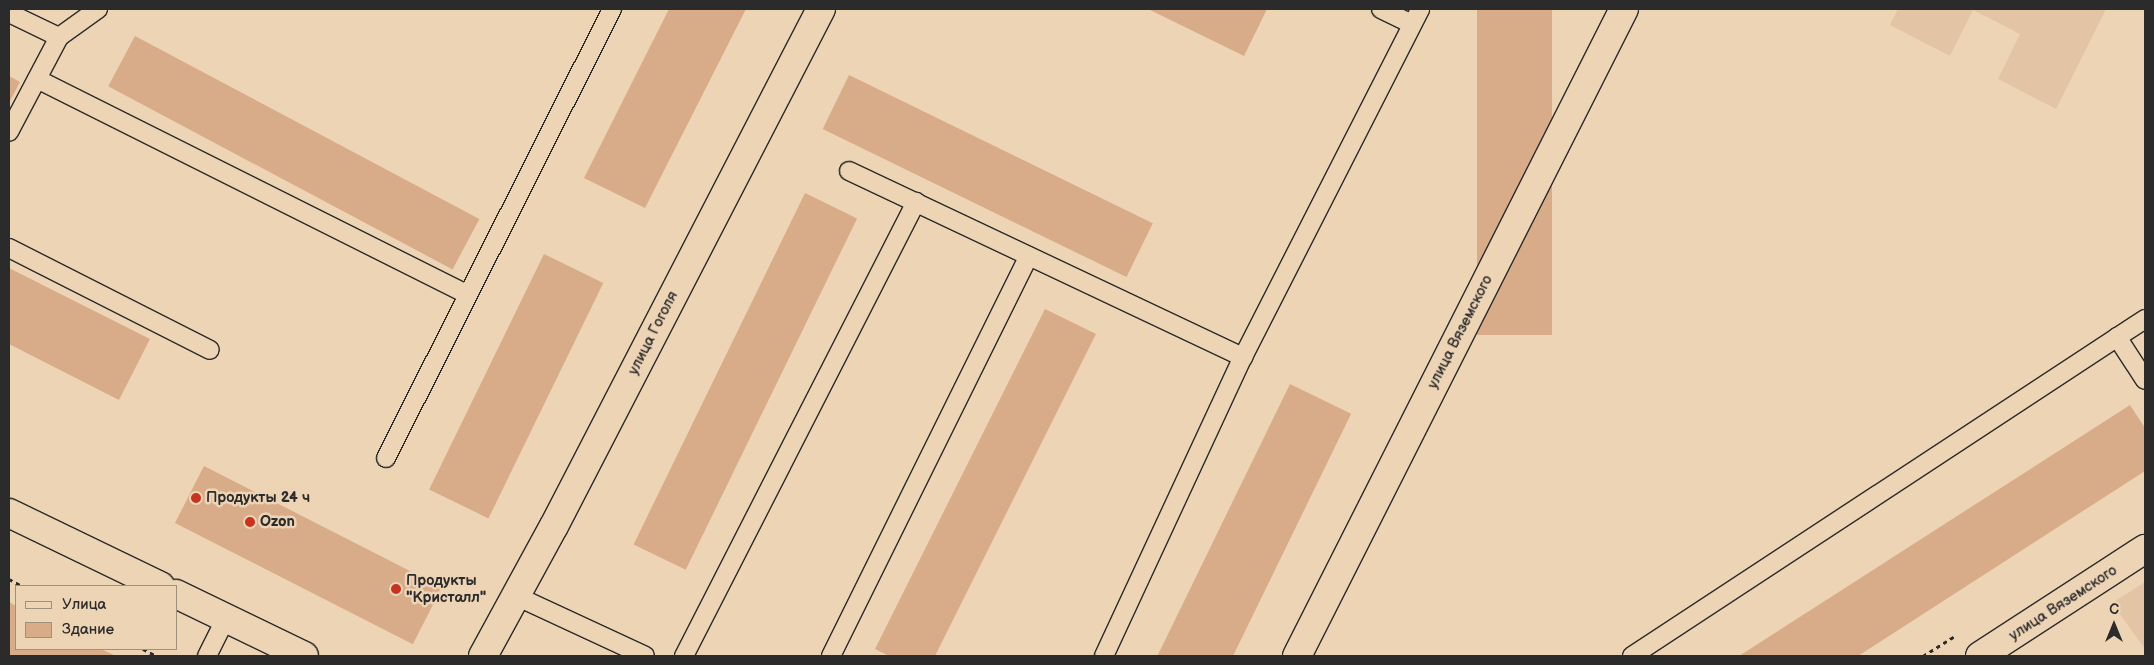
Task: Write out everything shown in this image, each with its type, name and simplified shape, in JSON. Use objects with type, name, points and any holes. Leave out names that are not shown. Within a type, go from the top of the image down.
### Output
[{"type":"street","name":"улица Гоголя","points":[[483,656],[554,526],[821,9]]},
{"type":"street","name":"улица Вяземского","points":[[1297,656],[1624,9]]},
{"type":"street","points":[[9,513],[158,585]]},
{"type":"street","name":"улица Вяземского","points":[[1980,656],[2145,549]]},
{"type":"street","points":[[178,595],[304,656]]},
{"type":"lane","points":[[9,132],[59,37],[98,9]]},
{"type":"lane","points":[[386,458],[612,9]]},
{"type":"lane","points":[[1104,656],[1243,357],[1416,17],[1381,9]]},
{"type":"lane","points":[[9,13],[59,37]]},
{"type":"lane","points":[[37,79],[468,295]]},
{"type":"lane","points":[[849,171],[1243,357]]},
{"type":"lane","points":[[684,656],[916,202]]},
{"type":"lane","points":[[9,248],[210,350]]},
{"type":"lane","points":[[831,656],[1029,256]]},
{"type":"lane","points":[[1632,656],[2145,318]]},
{"type":"lane","points":[[2118,337],[2145,380]]},
{"type":"lane","points":[[516,596],[645,656]]},
{"type":"lane","points":[[207,656],[226,618]]},
{"type":"path","points":[[9,579],[20,585]]},
{"type":"path","points":[[145,650],[157,656]]},
{"type":"shaded area","points":[[1898,9],[2106,9],[2056,109],[1998,79],[2020,34],[1973,10],[1950,56],[1890,25]]},
{"type":"shaded area","points":[[2145,582],[2145,649],[2112,603]]},
{"type":"building","points":[[669,9],[746,9],[645,208],[584,178]]},
{"type":"building","points":[[1148,9],[1267,9],[1244,56]]},
{"type":"building","points":[[1477,9],[1552,9],[1552,335],[1477,335]]},
{"type":"building","points":[[135,36],[479,219],[453,269],[108,86]]},
{"type":"building","points":[[849,75],[1153,223],[1126,277],[823,129]]},
{"type":"building","points":[[9,76],[20,82],[9,103]]},
{"type":"building","points":[[805,193],[857,218],[686,570],[634,544]]},
{"type":"building","points":[[544,254],[603,283],[488,518],[429,489]]},
{"type":"building","points":[[9,268],[150,339],[119,400],[9,344]]},
{"type":"building","points":[[1045,309],[1096,334],[935,656],[889,656],[875,649]]},
{"type":"building","points":[[1290,384],[1351,414],[1233,656],[1157,656]]},
{"type":"building","points":[[2130,405],[2145,428],[2145,471],[1858,656],[1739,656]]},
{"type":"building","points":[[204,466],[442,587],[413,644],[175,523]]},
{"type":"building","points":[[9,602],[15,605],[15,650],[103,650],[116,656],[9,656]]},
{"type":"place","name":"Продукты 24 ч","points":[[196,498]]},
{"type":"place","name":"Ozon","points":[[250,522]]},
{"type":"place","name":"Продукты \"Кристалл\"","points":[[396,589]]}]
